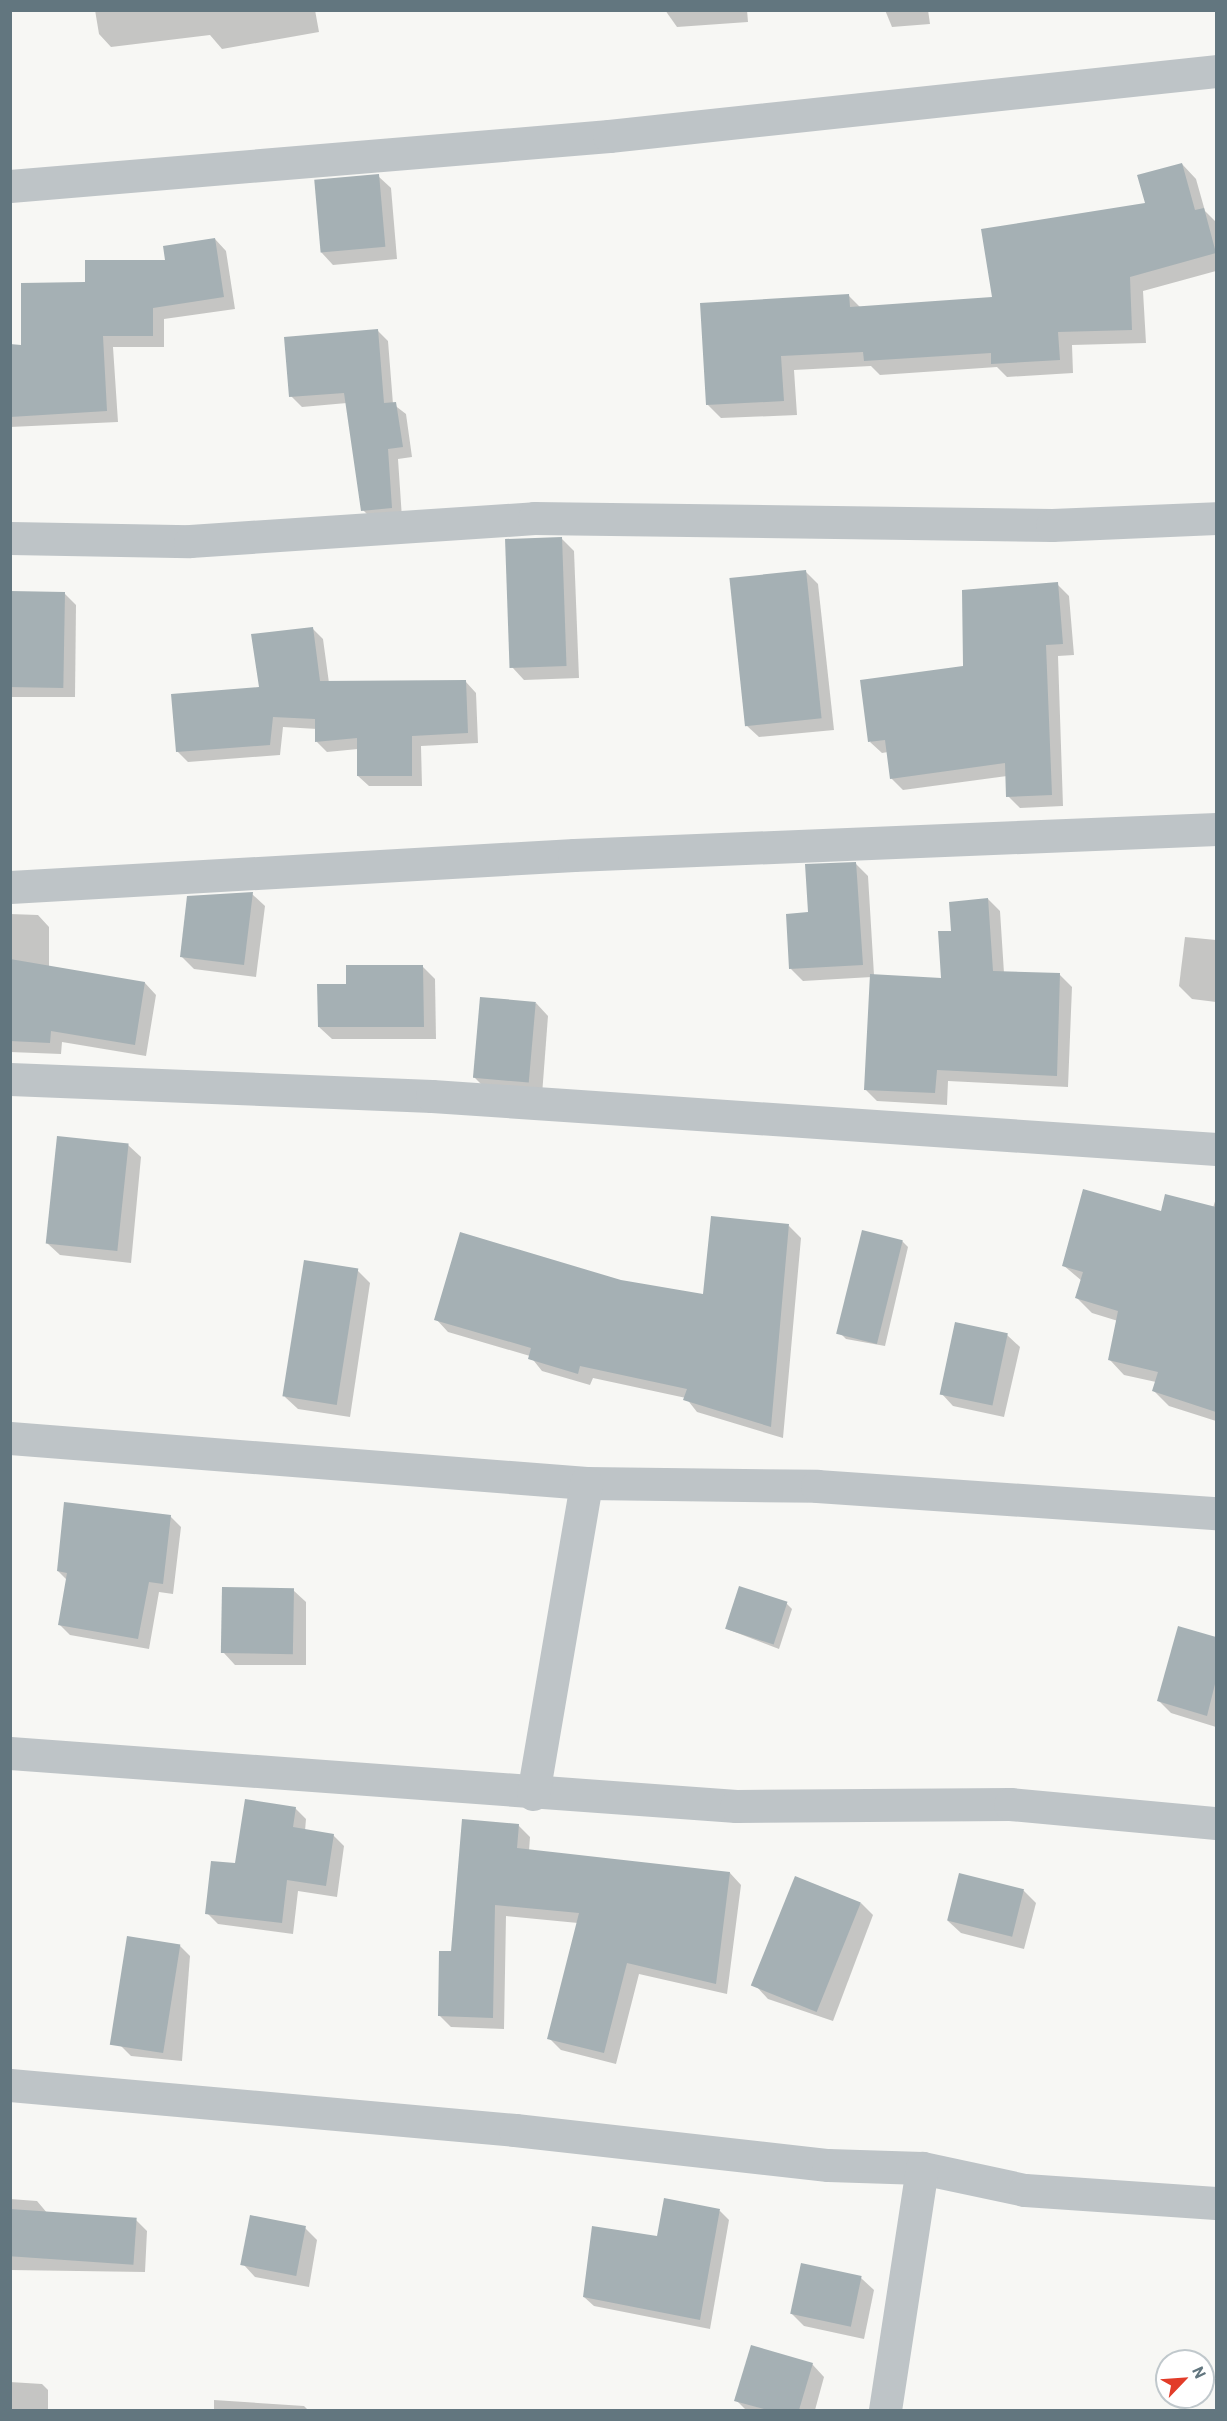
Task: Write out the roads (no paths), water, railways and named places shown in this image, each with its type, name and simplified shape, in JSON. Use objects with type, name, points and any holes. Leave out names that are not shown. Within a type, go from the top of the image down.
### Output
[{"type":"street","points":[[10,186],[609,136],[1216,71]]},
{"type":"street","points":[[10,538],[190,541],[534,518],[1052,525],[1216,518]]},
{"type":"street","points":[[10,887],[574,855],[1216,829]]},
{"type":"street","points":[[10,1079],[432,1096],[1216,1149]]},
{"type":"street","points":[[10,1438],[586,1483],[817,1486],[1216,1513]]},
{"type":"street","points":[[533,1794],[586,1483]]},
{"type":"street","points":[[10,1753],[533,1794],[735,1806],[1010,1804],[1216,1822]]},
{"type":"street","points":[[10,2085],[514,2130],[828,2165],[922,2168],[1025,2190],[1216,2203]]},
{"type":"street","points":[[885,2410],[922,2168]]}]
